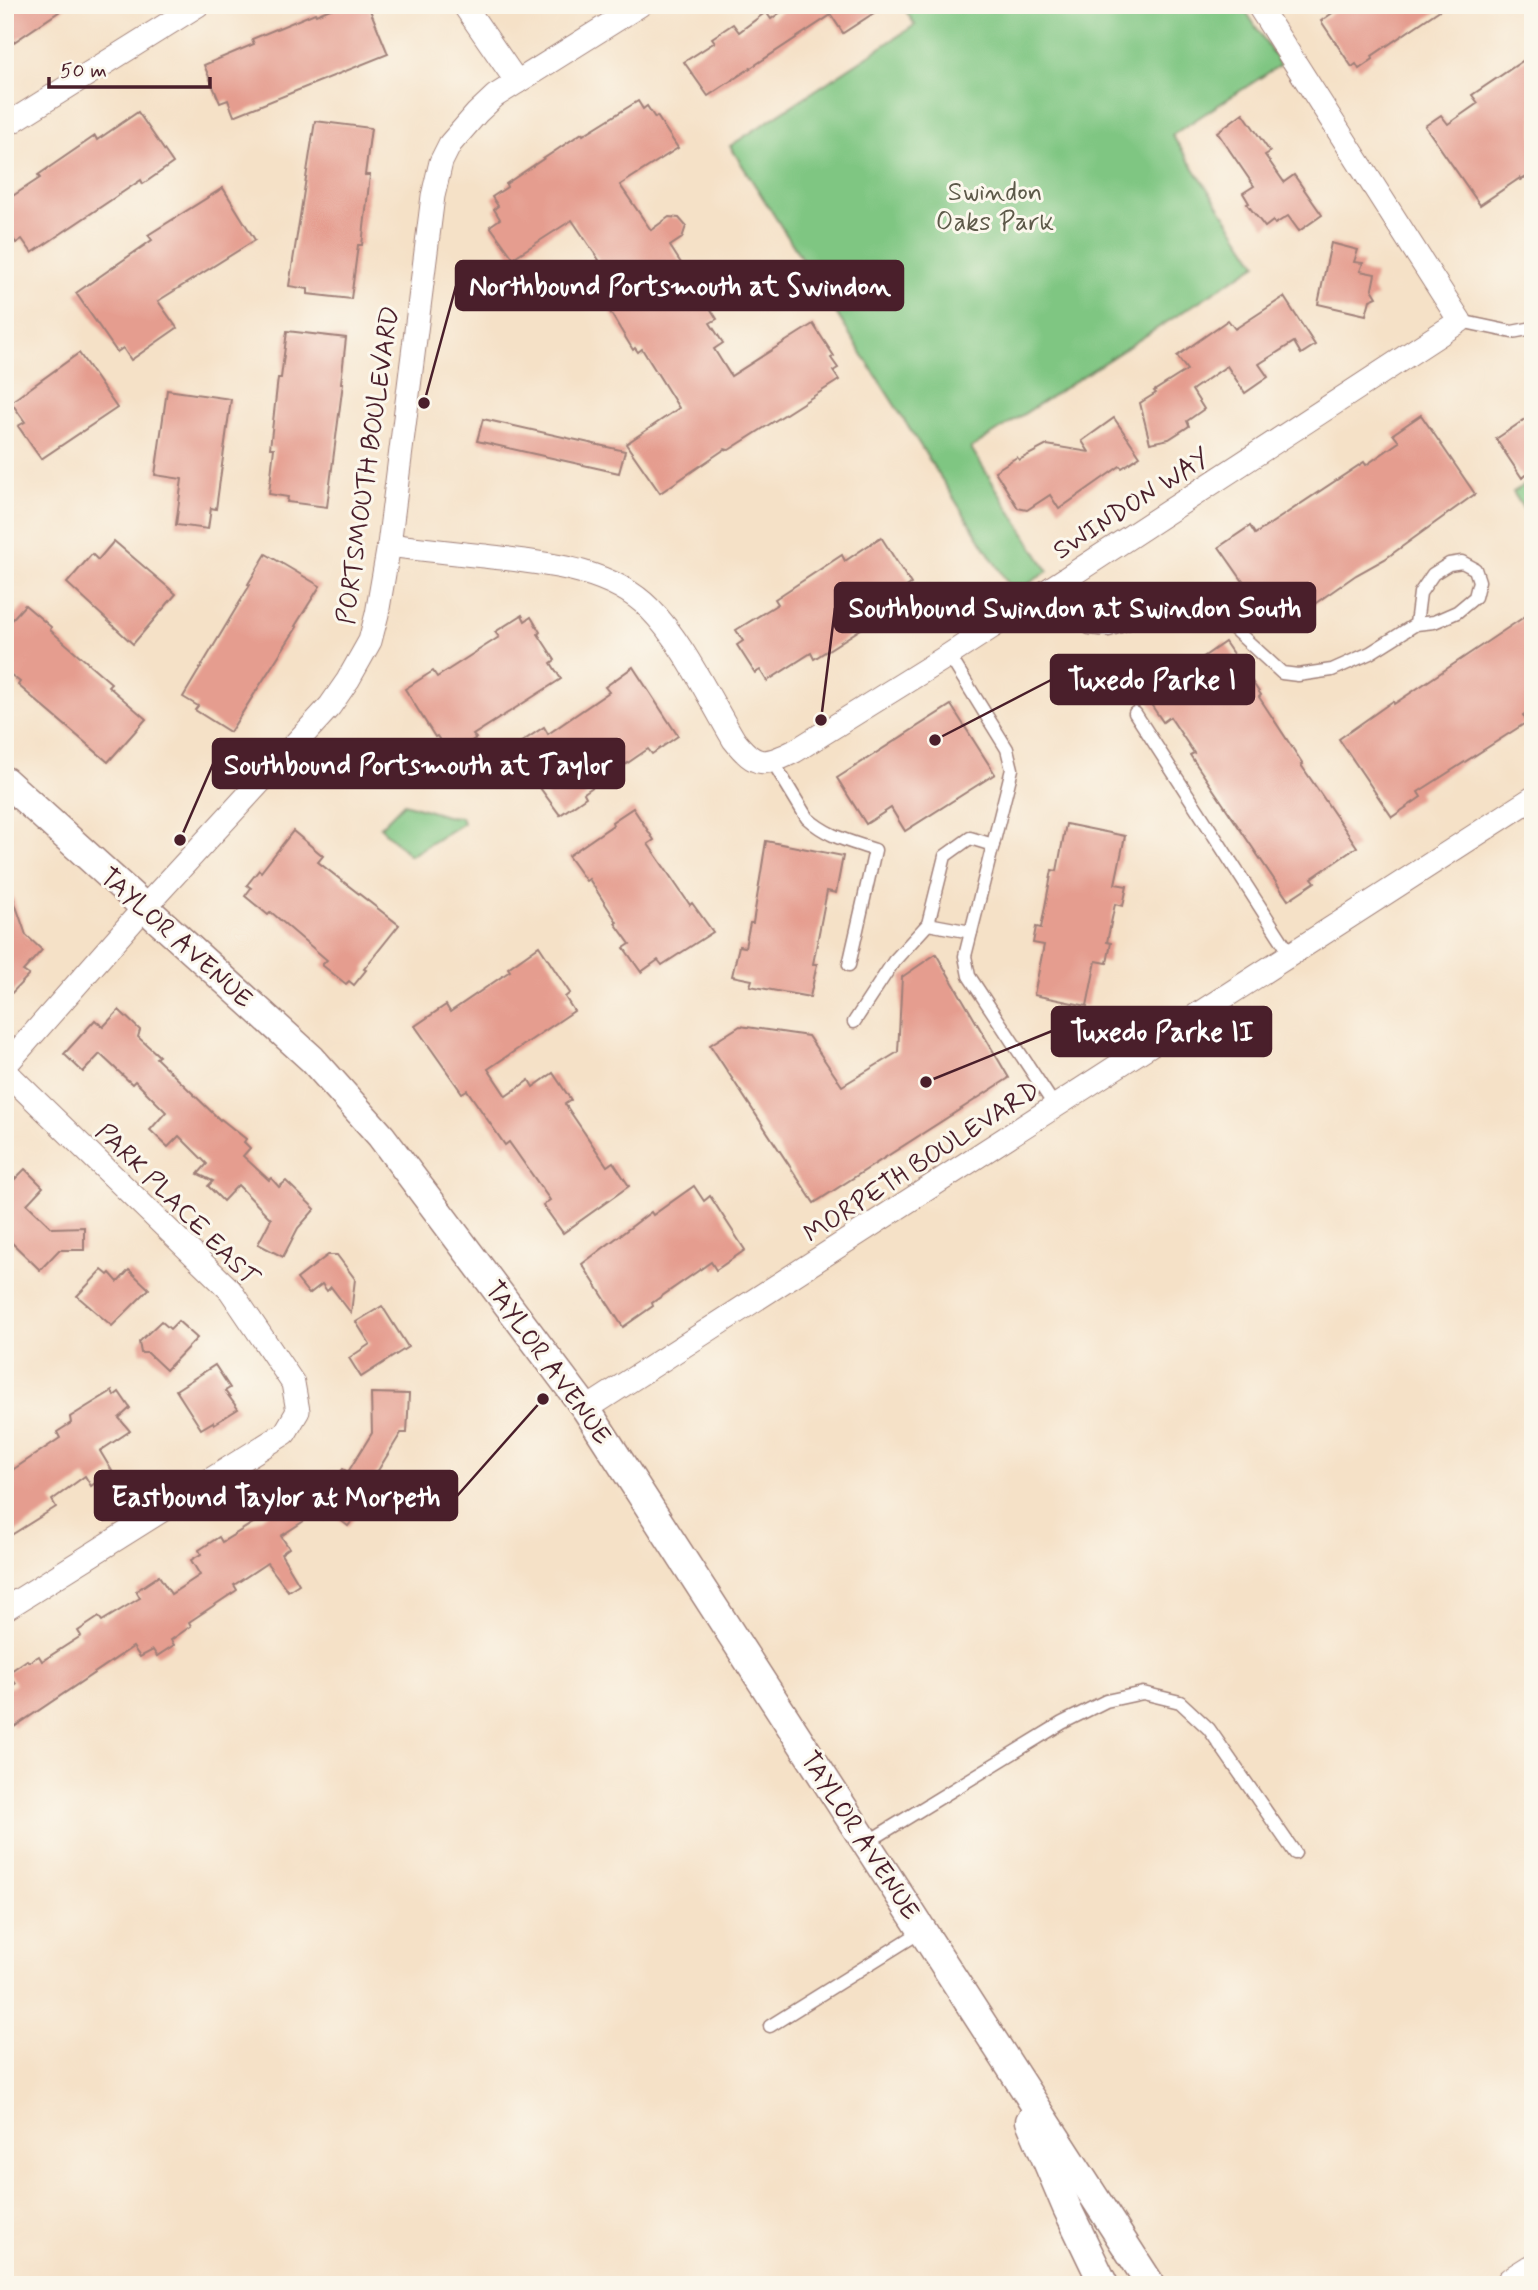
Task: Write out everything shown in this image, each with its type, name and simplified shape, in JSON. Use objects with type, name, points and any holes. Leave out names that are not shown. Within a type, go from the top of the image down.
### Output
[{"type":"main road","points":[[1514,2285],[1533,2273]]},
{"type":"street","points":[[5,126],[198,5]]},
{"type":"street","points":[[464,5],[517,82]]},
{"type":"street","name":"PORTSMOUTH BOULEVARD","points":[[5,1066],[144,908],[330,706],[348,680],[370,641],[377,614],[389,545],[433,196],[441,162],[461,129],[495,96],[640,5]]},
{"type":"street","points":[[1258,5],[1460,321]]},
{"type":"street","name":"SWINDON WAY","points":[[773,762],[949,655],[1460,321]]},
{"type":"street","points":[[389,545],[566,567],[629,593],[650,608],[671,635],[745,754],[758,761],[773,762]]},
{"type":"street","name":"TAYLOR AVENUE","points":[[5,781],[312,1059],[381,1136],[586,1409],[1151,2285]]},
{"type":"street","name":"MORPETH BOULEVARD","points":[[586,1409],[1533,798]]},
{"type":"street","name":"PARK PLACE EAST","points":[[5,1071],[230,1290],[293,1383],[298,1411],[285,1433],[5,1609]]},
{"type":"street","name":"TAYLOR AVENUE","points":[[988,2030],[1104,2285]]},
{"type":"lane","points":[[1460,321],[1512,332],[1533,328]]},
{"type":"lane","points":[[1054,586],[1071,612],[1089,628],[1108,630],[1150,615],[1181,610],[1207,612],[1233,628],[1282,673],[1297,675],[1332,670],[1370,653],[1416,624],[1434,622],[1457,612],[1475,597],[1479,581],[1475,569],[1462,562],[1449,564],[1433,574],[1420,593],[1416,624]]},
{"type":"lane","points":[[949,655],[1007,749],[1012,769],[965,956],[970,976],[1056,1108]]},
{"type":"lane","points":[[1135,713],[1291,955]]},
{"type":"lane","points":[[773,762],[807,818],[823,832],[875,850],[849,965]]},
{"type":"lane","points":[[854,1022],[894,961],[928,924],[945,856],[970,838],[993,845]]},
{"type":"lane","points":[[928,924],[971,932]]},
{"type":"lane","points":[[866,1843],[1062,1723],[1106,1701],[1143,1693],[1180,1702],[1209,1730],[1295,1853]]},
{"type":"lane","points":[[771,2026],[922,1931]]},
{"type":"green space","name":"Swindon Oaks Park","points":[[902,5],[1242,5],[1280,65],[1172,135],[1257,264],[971,448],[1048,571],[1014,593],[730,146],[915,25]]},
{"type":"green space","points":[[1533,480],[1533,524],[1513,492]]},
{"type":"green space","points":[[404,803],[446,816],[461,817],[463,823],[410,856],[380,827]]},
{"type":"building","points":[[5,5],[69,5],[5,48]]},
{"type":"building","points":[[340,5],[368,5],[388,54],[234,116],[228,100],[220,103],[204,65],[254,44],[252,39]]},
{"type":"building","points":[[791,5],[886,5],[843,33],[831,15],[708,96],[684,62],[715,42],[712,38],[733,24],[739,32],[766,12],[771,19]]},
{"type":"building","points":[[1344,5],[1447,5],[1372,56],[1373,59],[1359,69],[1356,64],[1352,67],[1321,21]]},
{"type":"building","points":[[1533,54],[1533,173],[1521,180],[1520,178],[1480,205],[1425,126],[1441,115],[1448,124],[1478,103],[1472,95]]},
{"type":"building","points":[[638,101],[643,109],[647,106],[655,118],[657,116],[678,148],[620,185],[651,230],[669,217],[679,218],[686,226],[682,238],[670,246],[717,319],[710,323],[723,343],[714,349],[731,376],[813,324],[834,356],[831,358],[838,368],[833,371],[839,380],[729,450],[725,449],[660,493],[626,444],[679,408],[642,349],[638,352],[635,348],[633,350],[598,292],[576,306],[565,304],[560,296],[563,285],[599,260],[572,220],[513,258],[490,226],[500,219],[494,209],[498,206],[492,197],[507,187],[506,184],[582,133],[583,135]]},
{"type":"building","points":[[138,112],[173,163],[143,184],[141,180],[32,253],[22,239],[16,243],[5,227],[5,201],[95,136],[97,140]]},
{"type":"building","points":[[1243,113],[1270,152],[1265,155],[1284,182],[1294,175],[1322,215],[1299,231],[1288,216],[1265,227],[1247,204],[1249,203],[1243,193],[1254,186],[1217,132]]},
{"type":"building","points":[[315,121],[371,128],[365,175],[370,175],[362,245],[358,245],[351,299],[308,294],[308,289],[289,286]]},
{"type":"building","points":[[223,188],[255,240],[158,301],[177,328],[131,360],[123,348],[117,352],[76,293],[152,240],[148,235]]},
{"type":"building","points":[[1331,243],[1358,250],[1354,262],[1363,263],[1360,271],[1375,274],[1372,289],[1377,297],[1370,300],[1366,315],[1318,304]]},
{"type":"building","points":[[1284,297],[1315,345],[1301,354],[1294,342],[1259,364],[1268,377],[1245,393],[1227,366],[1192,390],[1204,409],[1187,421],[1189,426],[1169,439],[1150,443],[1140,403],[1187,370],[1177,356],[1228,320],[1235,329]]},
{"type":"building","points":[[287,331],[346,338],[327,507],[287,502],[288,497],[269,494],[274,448],[270,448],[278,378],[281,378]]},
{"type":"building","points":[[79,353],[117,408],[41,459],[18,426],[25,422],[11,402]]},
{"type":"building","points":[[167,390],[231,399],[216,509],[211,508],[208,529],[176,525],[182,479],[155,475]]},
{"type":"building","points":[[1533,414],[1533,470],[1522,478],[1496,439]]},
{"type":"building","points":[[1421,415],[1475,494],[1385,559],[1356,575],[1277,630],[1219,547],[1250,526],[1255,534],[1364,462],[1366,465],[1399,442],[1393,434]]},
{"type":"building","points":[[1114,418],[1140,456],[1122,468],[1120,466],[1059,509],[1050,495],[1027,510],[1018,508],[995,471],[1017,457],[1019,460],[1047,445],[1089,452],[1082,441]]},
{"type":"building","points":[[483,419],[625,451],[619,473],[477,441]]},
{"type":"building","points":[[881,537],[911,584],[900,591],[902,594],[885,605],[889,611],[814,659],[811,653],[767,681],[760,670],[755,673],[737,645],[743,641],[736,630],[778,604],[775,599],[842,555],[845,561]]},
{"type":"building","points":[[114,541],[176,594],[133,644],[67,583],[92,554],[98,560]]},
{"type":"building","points":[[266,554],[320,586],[230,732],[195,710],[198,706],[183,697]]},
{"type":"building","points":[[25,605],[111,683],[108,686],[146,719],[108,762],[18,685],[20,682],[5,670],[5,627]]},
{"type":"building","points":[[1533,611],[1533,708],[1523,715],[1527,722],[1418,792],[1421,797],[1392,817],[1339,739]]},
{"type":"building","points":[[522,615],[525,621],[531,617],[540,632],[538,634],[555,660],[551,663],[561,679],[473,735],[476,738],[450,755],[437,736],[435,737],[405,689],[433,671],[437,677],[499,637],[495,632]]},
{"type":"building","points":[[1225,642],[1261,695],[1259,697],[1303,764],[1301,765],[1357,847],[1312,878],[1315,882],[1288,900],[1190,755],[1194,753],[1170,717],[1163,722],[1146,697]]},
{"type":"building","points":[[633,667],[678,736],[652,754],[648,749],[584,793],[586,797],[560,815],[524,766],[529,763],[517,745],[544,727],[548,734],[609,692],[605,687]]},
{"type":"building","points":[[951,705],[995,774],[905,831],[891,808],[866,824],[837,778]]},
{"type":"building","points":[[633,808],[654,840],[648,844],[690,905],[692,903],[713,932],[662,965],[658,960],[641,972],[624,948],[630,944],[615,923],[617,922],[589,879],[586,881],[568,856]]},
{"type":"building","points":[[1066,824],[1125,836],[1115,884],[1127,886],[1123,906],[1115,904],[1107,942],[1111,943],[1107,963],[1096,961],[1087,1006],[1034,995],[1044,945],[1033,943],[1036,927],[1041,928],[1052,870],[1057,871]]},
{"type":"building","points":[[293,831],[323,856],[318,862],[399,925],[354,985],[349,981],[346,984],[322,965],[327,960],[271,912],[268,915],[245,896],[251,888],[247,885],[259,870],[261,872]]},
{"type":"building","points":[[766,841],[843,856],[836,893],[827,891],[813,964],[817,964],[810,997],[750,986],[752,980],[732,976],[739,946],[745,947],[750,923],[753,923]]},
{"type":"building","points":[[8,883],[26,935],[42,950],[23,971],[29,975],[5,1000],[5,884]]},
{"type":"building","points":[[539,946],[570,993],[565,997],[574,1011],[488,1069],[506,1096],[529,1080],[533,1087],[553,1073],[571,1100],[565,1104],[607,1166],[613,1162],[629,1186],[563,1233],[543,1205],[550,1200],[509,1142],[505,1145],[467,1090],[462,1093],[415,1026],[446,1005],[450,1012],[510,971],[508,968]]},
{"type":"building","points":[[936,954],[1009,1078],[814,1203],[710,1045],[740,1026],[808,1036],[842,1086],[898,1052],[902,977]]},
{"type":"building","points":[[119,1010],[140,1030],[138,1037],[159,1056],[156,1058],[220,1120],[246,1139],[244,1142],[250,1148],[243,1156],[279,1187],[286,1181],[315,1209],[298,1228],[283,1257],[258,1244],[271,1219],[238,1185],[223,1201],[208,1186],[213,1181],[198,1174],[207,1164],[179,1136],[168,1147],[150,1130],[166,1112],[135,1081],[132,1084],[100,1054],[83,1072],[64,1054],[95,1020],[103,1027]]},
{"type":"building","points":[[5,1169],[15,1179],[25,1169],[43,1187],[27,1204],[52,1228],[84,1227],[84,1250],[59,1250],[40,1270],[5,1236]]},
{"type":"building","points":[[694,1186],[704,1201],[710,1196],[745,1250],[716,1270],[711,1262],[623,1327],[582,1264],[651,1212],[653,1215]]},
{"type":"building","points":[[328,1255],[337,1255],[355,1279],[351,1313],[331,1287],[327,1291],[322,1284],[309,1294],[297,1279]]},
{"type":"building","points":[[102,1270],[108,1275],[110,1273],[118,1282],[129,1270],[149,1289],[112,1326],[77,1296]]},
{"type":"building","points":[[382,1306],[408,1347],[361,1377],[349,1358],[370,1344],[356,1322]]},
{"type":"building","points":[[161,1321],[170,1329],[178,1321],[197,1338],[166,1370],[148,1353],[141,1353],[139,1342]]},
{"type":"building","points":[[215,1365],[230,1388],[225,1391],[238,1409],[201,1429],[176,1390]]},
{"type":"building","points":[[112,1391],[114,1396],[119,1392],[130,1408],[119,1418],[130,1431],[100,1451],[112,1471],[91,1486],[85,1476],[52,1500],[56,1507],[5,1539],[5,1475],[60,1438],[57,1432],[71,1423],[70,1417]]},
{"type":"building","points":[[371,1393],[409,1394],[407,1433],[401,1433],[371,1482],[378,1488],[348,1526],[329,1511],[322,1519],[316,1513],[281,1536],[289,1548],[281,1554],[299,1584],[288,1591],[267,1563],[234,1585],[237,1590],[189,1622],[191,1626],[171,1640],[174,1645],[157,1656],[153,1650],[140,1657],[133,1647],[14,1727],[5,1713],[5,1691],[16,1684],[8,1673],[27,1660],[29,1662],[39,1656],[42,1661],[81,1636],[78,1631],[99,1617],[102,1621],[140,1598],[136,1591],[159,1576],[171,1594],[200,1575],[191,1560],[201,1554],[199,1550],[219,1537],[222,1542],[297,1496],[312,1477],[326,1490],[343,1469],[348,1472],[372,1433]]},
{"type":"place","name":"Northbound Portsmouth at Swindon","points":[[424,403]]},
{"type":"place","name":"Southbound Swindon at Swindon South","points":[[821,720]]},
{"type":"place","name":"Tuxedo Parke I","points":[[935,740]]},
{"type":"place","name":"Southbound Portsmouth at Taylor","points":[[180,840]]},
{"type":"place","name":"Tuxedo Parke II","points":[[926,1082]]},
{"type":"place","name":"Eastbound Taylor at Morpeth","points":[[543,1399]]}]
